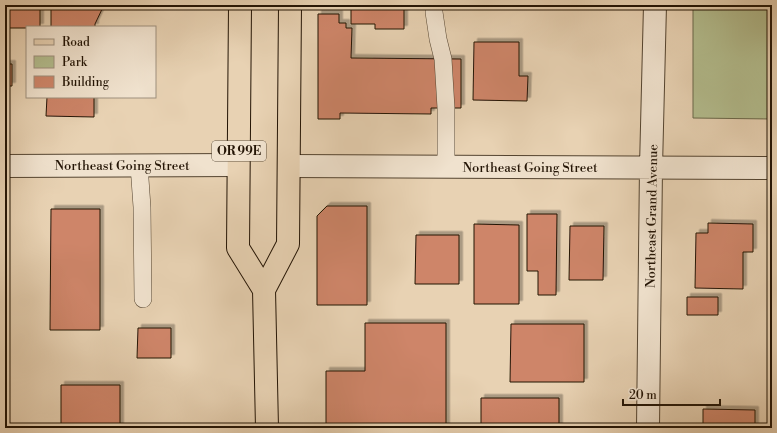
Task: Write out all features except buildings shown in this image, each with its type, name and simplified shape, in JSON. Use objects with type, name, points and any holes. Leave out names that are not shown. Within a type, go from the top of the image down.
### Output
[{"type":"main road","name":"OR 99E","points":[[240,5],[238,248],[264,290]]},
{"type":"main road","points":[[267,428],[264,290],[288,244],[290,5]]},
{"type":"street","name":"Northeast Grand Avenue","points":[[648,428],[651,167],[655,5]]},
{"type":"street","name":"Northeast Going Street","points":[[5,166],[238,165]]},
{"type":"street","name":"Northeast Going Street","points":[[289,166],[772,168]]},
{"type":"lane","points":[[434,5],[438,39],[443,58],[446,108],[446,166]]},
{"type":"lane","points":[[139,165],[142,207],[143,299]]},
{"type":"green space","points":[[693,5],[772,5],[772,119],[693,118]]}]
